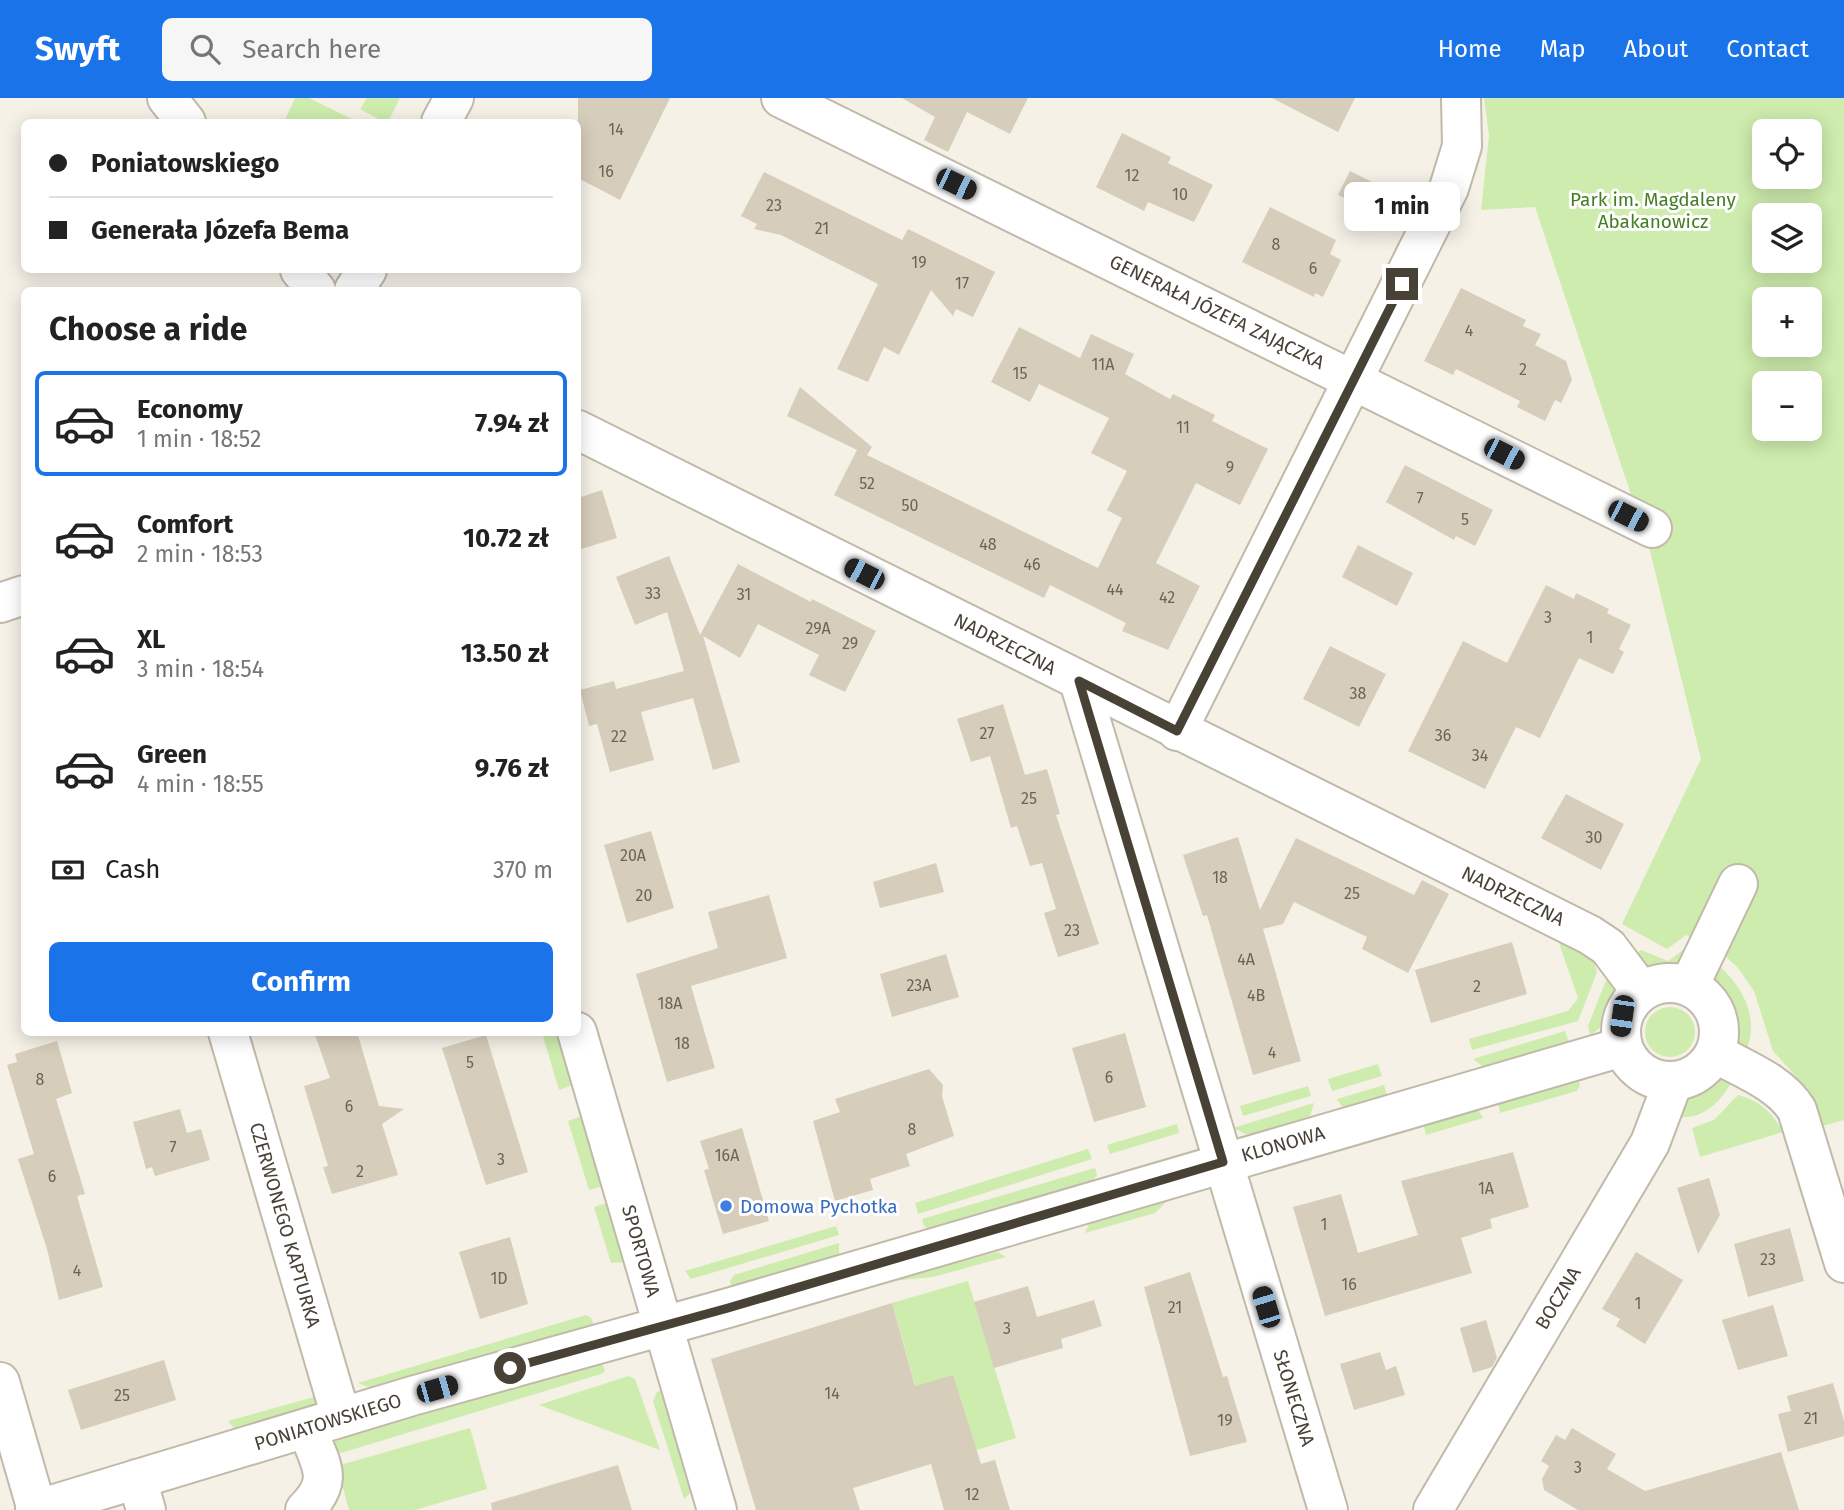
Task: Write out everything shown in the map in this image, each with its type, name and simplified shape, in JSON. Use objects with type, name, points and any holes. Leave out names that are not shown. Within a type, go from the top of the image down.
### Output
[{"type":"street","points":[[167,98],[184,119]]},
{"type":"street","points":[[443,119],[454,98]]},
{"type":"street","name":"GENERAŁA JÓZEFA ZAJĄCZKA","points":[[782,98],[1652,528]]},
{"type":"street","points":[[1177,731],[1449,188],[1462,146],[1461,98]]},
{"type":"street","points":[[302,273],[314,287]]},
{"type":"street","name":"NADRZECZNA","points":[[581,432],[1590,935],[1608,947],[1641,991]]},
{"type":"street","points":[[0,603],[21,596]]},
{"type":"street","name":"SŁONECZNA","points":[[1079,681],[1328,1510]]},
{"type":"street","points":[[1689,986],[1738,884]]},
{"type":"street","points":[[1673,982],[1689,986],[1703,994],[1716,1014],[1720,1037],[1715,1053],[1698,1073],[1673,1082],[1642,1073],[1630,1062],[1622,1047],[1622,1016],[1641,991],[1656,984],[1673,982]]},
{"type":"street","name":"CZERWONEGO KAPTURKA","points":[[229,1036],[324,1422],[325,1481],[322,1490],[305,1510]]},
{"type":"street","name":"SPORTOWA","points":[[578,1036],[717,1510]]},
{"type":"street","name":"KLONOWA","points":[[662,1326],[1622,1047]]},
{"type":"street","points":[[1715,1053],[1781,1090],[1790,1098],[1797,1110],[1844,1263]]},
{"type":"street","name":"BOCZNA","points":[[1433,1510],[1650,1143],[1673,1082]]},
{"type":"street","name":"PONIATOWSKIEGO","points":[[36,1510],[141,1495],[324,1422],[662,1326]]},
{"type":"street","points":[[0,1382],[36,1510]]},
{"type":"green space","points":[[295,98],[309,98],[352,119],[285,119]]},
{"type":"green space","points":[[367,98],[400,98],[390,119],[378,119],[360,109]]},
{"type":"green space","name":"Park im. Magdaleny Abakanowicz","points":[[1484,98],[1844,98],[1844,1120],[1819,1127],[1811,1093],[1773,1051],[1754,991],[1738,968],[1722,953],[1686,935],[1667,949],[1622,924],[1701,759],[1650,551],[1535,207],[1481,210],[1489,136]]},
{"type":"green space","points":[[1558,940],[1594,962],[1597,972],[1578,1021],[1472,1050],[1469,1039],[1568,1011],[1578,998]]},
{"type":"green space","points":[[1641,950],[1668,961],[1683,950],[1689,952],[1677,965],[1669,969],[1654,970],[1639,963],[1633,956]]},
{"type":"green space","points":[[1717,964],[1735,984],[1747,1006],[1751,1030],[1744,1056],[1733,1039],[1727,1006],[1713,984]]},
{"type":"green space","points":[[1609,973],[1613,975],[1613,1010],[1605,1023],[1590,1035],[1588,1026]]},
{"type":"green space","points":[[1670,1007],[1688,1014],[1695,1032],[1688,1050],[1670,1057],[1652,1050],[1645,1032],[1652,1014]]},
{"type":"green space","points":[[1565,1031],[1569,1043],[1484,1067],[1473,1059]]},
{"type":"green space","points":[[543,1036],[558,1036],[573,1085],[559,1090]]},
{"type":"green space","points":[[1378,1064],[1382,1076],[1332,1091],[1328,1079]]},
{"type":"green space","points":[[1577,1076],[1580,1085],[1577,1091],[1500,1113],[1498,1103]]},
{"type":"green space","points":[[1716,1077],[1733,1079],[1718,1101],[1704,1112],[1677,1117],[1692,1093]]},
{"type":"green space","points":[[1384,1085],[1387,1095],[1343,1108],[1337,1099]]},
{"type":"green space","points":[[1308,1086],[1311,1096],[1243,1116],[1240,1106]]},
{"type":"green space","points":[[1738,1095],[1765,1108],[1783,1132],[1700,1157],[1692,1128],[1714,1120]]},
{"type":"green space","points":[[1314,1103],[1310,1116],[1250,1136],[1233,1128]]},
{"type":"green space","points":[[1477,1108],[1483,1118],[1426,1135],[1423,1123]]},
{"type":"green space","points":[[582,1116],[603,1186],[589,1190],[568,1121]]},
{"type":"green space","points":[[1177,1124],[1179,1133],[1110,1154],[1107,1145]]},
{"type":"green space","points":[[1088,1149],[1092,1159],[918,1214],[915,1203]]},
{"type":"green space","points":[[1095,1168],[1097,1175],[1089,1185],[932,1230],[924,1226],[922,1219]]},
{"type":"green space","points":[[1170,1198],[1155,1213],[1085,1233],[1092,1217]]},
{"type":"green space","points":[[610,1202],[625,1262],[611,1263],[594,1207]]},
{"type":"green space","points":[[836,1226],[839,1235],[691,1279],[685,1271]]},
{"type":"green space","points":[[839,1243],[839,1256],[733,1290],[730,1281],[734,1275]]},
{"type":"green space","points":[[998,1252],[1006,1257],[933,1277],[872,1283]]},
{"type":"green space","points":[[968,1281],[1016,1438],[937,1462],[892,1303]]},
{"type":"green space","points":[[586,1315],[591,1318],[595,1327],[375,1390],[358,1383]]},
{"type":"green space","points":[[600,1358],[605,1371],[601,1374],[331,1456],[335,1442],[342,1435]]},
{"type":"green space","points":[[628,1376],[635,1379],[660,1450],[539,1405]]},
{"type":"green space","points":[[662,1390],[692,1491],[684,1499],[653,1401],[657,1392]]},
{"type":"green space","points":[[317,1396],[318,1401],[313,1408],[244,1431],[234,1428],[228,1421]]},
{"type":"green space","points":[[470,1428],[487,1489],[415,1510],[349,1510],[337,1466]]},
{"type":"building","points":[[578,98],[670,98],[620,200],[581,180],[581,119],[578,119]]},
{"type":"building","points":[[902,98],[1028,98],[1010,134],[967,112],[948,152],[924,140],[935,117]]},
{"type":"building","points":[[1272,98],[1355,98],[1338,132]]},
{"type":"building","points":[[1122,133],[1171,157],[1168,163],[1213,185],[1194,222],[1148,202],[1144,211],[1096,187]]},
{"type":"building","points":[[1350,171],[1396,194],[1384,218],[1338,195]]},
{"type":"building","points":[[764,172],[902,240],[908,229],[995,272],[973,317],[956,309],[953,316],[931,290],[899,355],[884,347],[868,382],[837,369],[878,284],[781,235],[754,229],[757,224],[741,216]]},
{"type":"building","points":[[1270,207],[1336,240],[1330,254],[1341,260],[1323,297],[1315,293],[1314,297],[1242,262]]},
{"type":"building","points":[[1461,288],[1526,320],[1523,326],[1541,334],[1535,345],[1566,361],[1572,380],[1561,403],[1555,400],[1545,421],[1517,407],[1520,401],[1456,369],[1453,375],[1424,361]]},
{"type":"building","points":[[1019,327],[1080,358],[1091,334],[1134,354],[1125,374],[1170,399],[1173,394],[1215,415],[1212,421],[1268,449],[1240,505],[1196,483],[1156,563],[1200,586],[1168,650],[1122,631],[1126,623],[1050,585],[1044,598],[834,495],[857,450],[787,416],[800,387],[872,447],[867,455],[1098,568],[1122,518],[1107,510],[1127,471],[1091,453],[1109,418],[1039,384],[1030,402],[991,382]]},
{"type":"building","points":[[1405,465],[1493,510],[1475,546],[1456,536],[1454,540],[1386,502]]},
{"type":"building","points":[[602,490],[617,538],[581,549],[581,497]]},
{"type":"building","points":[[1358,545],[1413,573],[1397,606],[1342,577]]},
{"type":"building","points":[[669,556],[700,635],[738,564],[811,602],[812,599],[876,631],[845,692],[809,675],[819,655],[758,624],[740,658],[703,636],[740,762],[713,770],[693,698],[641,712],[654,760],[610,772],[597,724],[589,726],[581,690],[614,681],[616,689],[684,671],[667,612],[635,625],[616,577]]},
{"type":"building","points":[[1546,585],[1574,599],[1576,593],[1609,609],[1607,613],[1631,625],[1619,649],[1624,652],[1613,674],[1579,658],[1540,738],[1516,727],[1485,789],[1408,751],[1463,641],[1507,663]]},
{"type":"building","points":[[1330,646],[1386,674],[1359,727],[1303,699]]},
{"type":"building","points":[[1003,704],[1025,775],[1047,769],[1060,814],[1056,815],[1099,944],[1058,957],[1044,913],[1056,909],[1042,863],[1030,866],[1017,826],[1011,828],[990,756],[971,762],[957,719]]},
{"type":"building","points":[[1566,794],[1624,824],[1601,870],[1541,838]]},
{"type":"building","points":[[651,831],[674,908],[627,923],[604,845]]},
{"type":"building","points":[[1238,837],[1260,910],[1296,838],[1414,895],[1422,880],[1449,894],[1408,973],[1362,949],[1367,937],[1294,902],[1283,924],[1263,929],[1301,1061],[1253,1075],[1207,915],[1203,916],[1183,855]]},
{"type":"building","points":[[936,863],[944,892],[880,908],[873,882]]},
{"type":"building","points":[[769,895],[787,958],[691,986],[715,1068],[667,1082],[636,974],[718,948],[708,912]]},
{"type":"building","points":[[1512,942],[1527,994],[1431,1023],[1415,970]]},
{"type":"building","points":[[946,954],[959,997],[892,1017],[880,974]]},
{"type":"building","points":[[1125,1033],[1146,1107],[1094,1122],[1072,1048]]},
{"type":"building","points":[[315,1036],[358,1036],[379,1106],[404,1109],[382,1124],[398,1175],[332,1194],[323,1167],[328,1166],[304,1086],[330,1078]]},
{"type":"building","points":[[486,1036],[528,1172],[486,1185],[442,1048]]},
{"type":"building","points":[[57,1041],[72,1093],[56,1099],[85,1194],[77,1196],[103,1287],[59,1300],[47,1249],[18,1159],[34,1154],[7,1065],[17,1062],[15,1054]]},
{"type":"building","points":[[929,1069],[943,1085],[942,1096],[954,1136],[906,1154],[910,1166],[870,1179],[873,1190],[835,1201],[813,1121],[840,1112],[835,1099]]},
{"type":"building","points":[[180,1109],[187,1133],[201,1129],[210,1160],[155,1176],[152,1167],[146,1169],[133,1122]]},
{"type":"building","points":[[742,1128],[769,1221],[723,1234],[704,1170],[709,1169],[700,1141]]},
{"type":"building","points":[[1513,1152],[1529,1207],[1490,1219],[1492,1228],[1461,1238],[1472,1273],[1325,1316],[1293,1207],[1341,1194],[1358,1253],[1418,1235],[1401,1181]]},
{"type":"building","points":[[1709,1178],[1720,1215],[1698,1254],[1677,1188]]},
{"type":"building","points":[[1790,1228],[1804,1281],[1748,1297],[1734,1244]]},
{"type":"building","points":[[510,1237],[528,1304],[480,1319],[459,1252]]},
{"type":"building","points":[[1636,1252],[1683,1280],[1645,1344],[1616,1326],[1620,1319],[1602,1309]]},
{"type":"building","points":[[1190,1272],[1247,1442],[1190,1456],[1144,1287]]},
{"type":"building","points":[[1028,1286],[1037,1317],[1094,1300],[1102,1326],[1061,1339],[1063,1348],[994,1368],[974,1302]]},
{"type":"building","points":[[892,1303],[915,1386],[953,1375],[981,1464],[995,1460],[1010,1510],[944,1510],[931,1464],[853,1488],[860,1510],[756,1510],[711,1359]]},
{"type":"building","points":[[1773,1305],[1788,1356],[1738,1370],[1722,1320]]},
{"type":"building","points":[[1486,1320],[1497,1358],[1492,1367],[1473,1373],[1460,1328]]},
{"type":"building","points":[[1380,1352],[1386,1370],[1396,1366],[1405,1395],[1354,1410],[1340,1364]]},
{"type":"building","points":[[164,1360],[176,1400],[81,1430],[68,1390]]},
{"type":"building","points":[[1833,1383],[1844,1421],[1844,1436],[1788,1452],[1778,1414],[1791,1411],[1787,1396]]},
{"type":"building","points":[[1572,1428],[1616,1454],[1607,1469],[1645,1491],[1781,1452],[1799,1510],[1578,1510],[1544,1490],[1542,1479],[1549,1466],[1541,1461],[1556,1435],[1565,1440]]},
{"type":"building","points":[[618,1465],[632,1510],[492,1510],[491,1503]]},
{"type":"place","name":"Domowa Pychotka","points":[[726,1206]]},
{"type":"route","points":[[510,1368],[728,1308],[1223,1162],[1079,681],[1177,731],[1402,284]]}]
